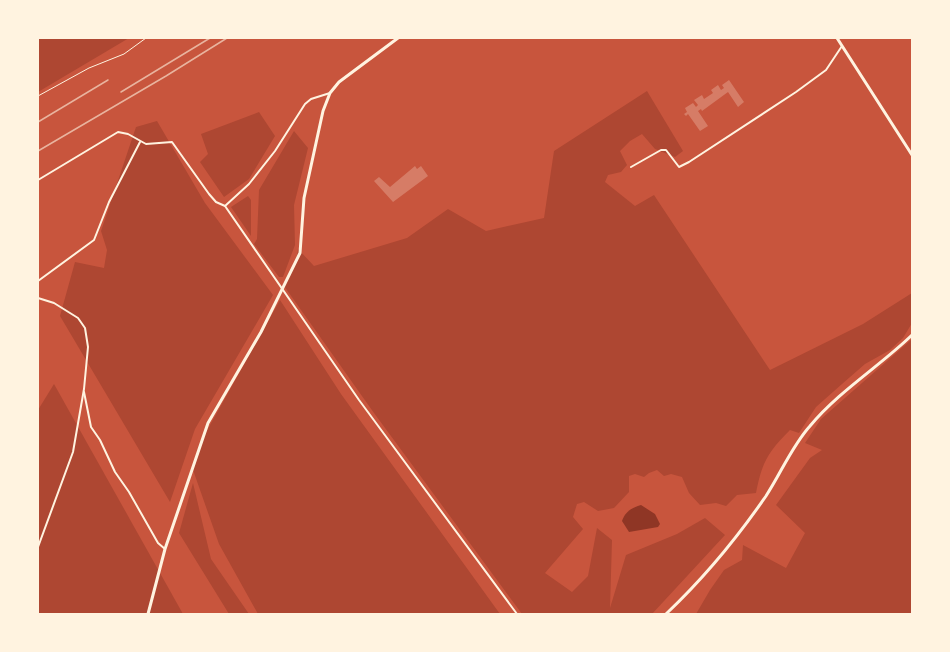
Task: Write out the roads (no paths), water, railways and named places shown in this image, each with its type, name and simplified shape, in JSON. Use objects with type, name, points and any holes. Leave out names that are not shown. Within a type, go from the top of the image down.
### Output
[{"type":"street","points":[[148,615],[165,549],[208,423],[283,292],[300,253],[304,198],[323,111],[330,93],[339,82],[398,38]]},
{"type":"street","points":[[837,38],[912,155]]},
{"type":"street","points":[[631,167],[661,150],[666,150],[679,166],[690,162],[826,70],[842,46]]},
{"type":"street","points":[[225,206],[249,184],[275,151],[305,104],[311,99],[330,93]]},
{"type":"street","points":[[38,180],[118,132],[128,134],[146,144],[172,142],[209,194],[216,202],[225,206],[366,409],[517,615]]},
{"type":"street","points":[[38,281],[94,240],[109,202],[140,142]]},
{"type":"street","points":[[38,298],[54,303],[74,314],[86,328],[88,347],[84,389],[73,452],[38,547]]},
{"type":"street","points":[[666,615],[692,589],[754,513],[782,472],[808,427],[912,334]]},
{"type":"street","points":[[84,389],[91,427],[158,543],[165,549]]},
{"type":"lane","points":[[38,96],[95,65],[124,54],[146,38]]},
{"type":"railway","points":[[121,92],[210,38]]},
{"type":"railway","points":[[38,151],[227,38]]},
{"type":"railway","points":[[38,122],[108,80]]}]
